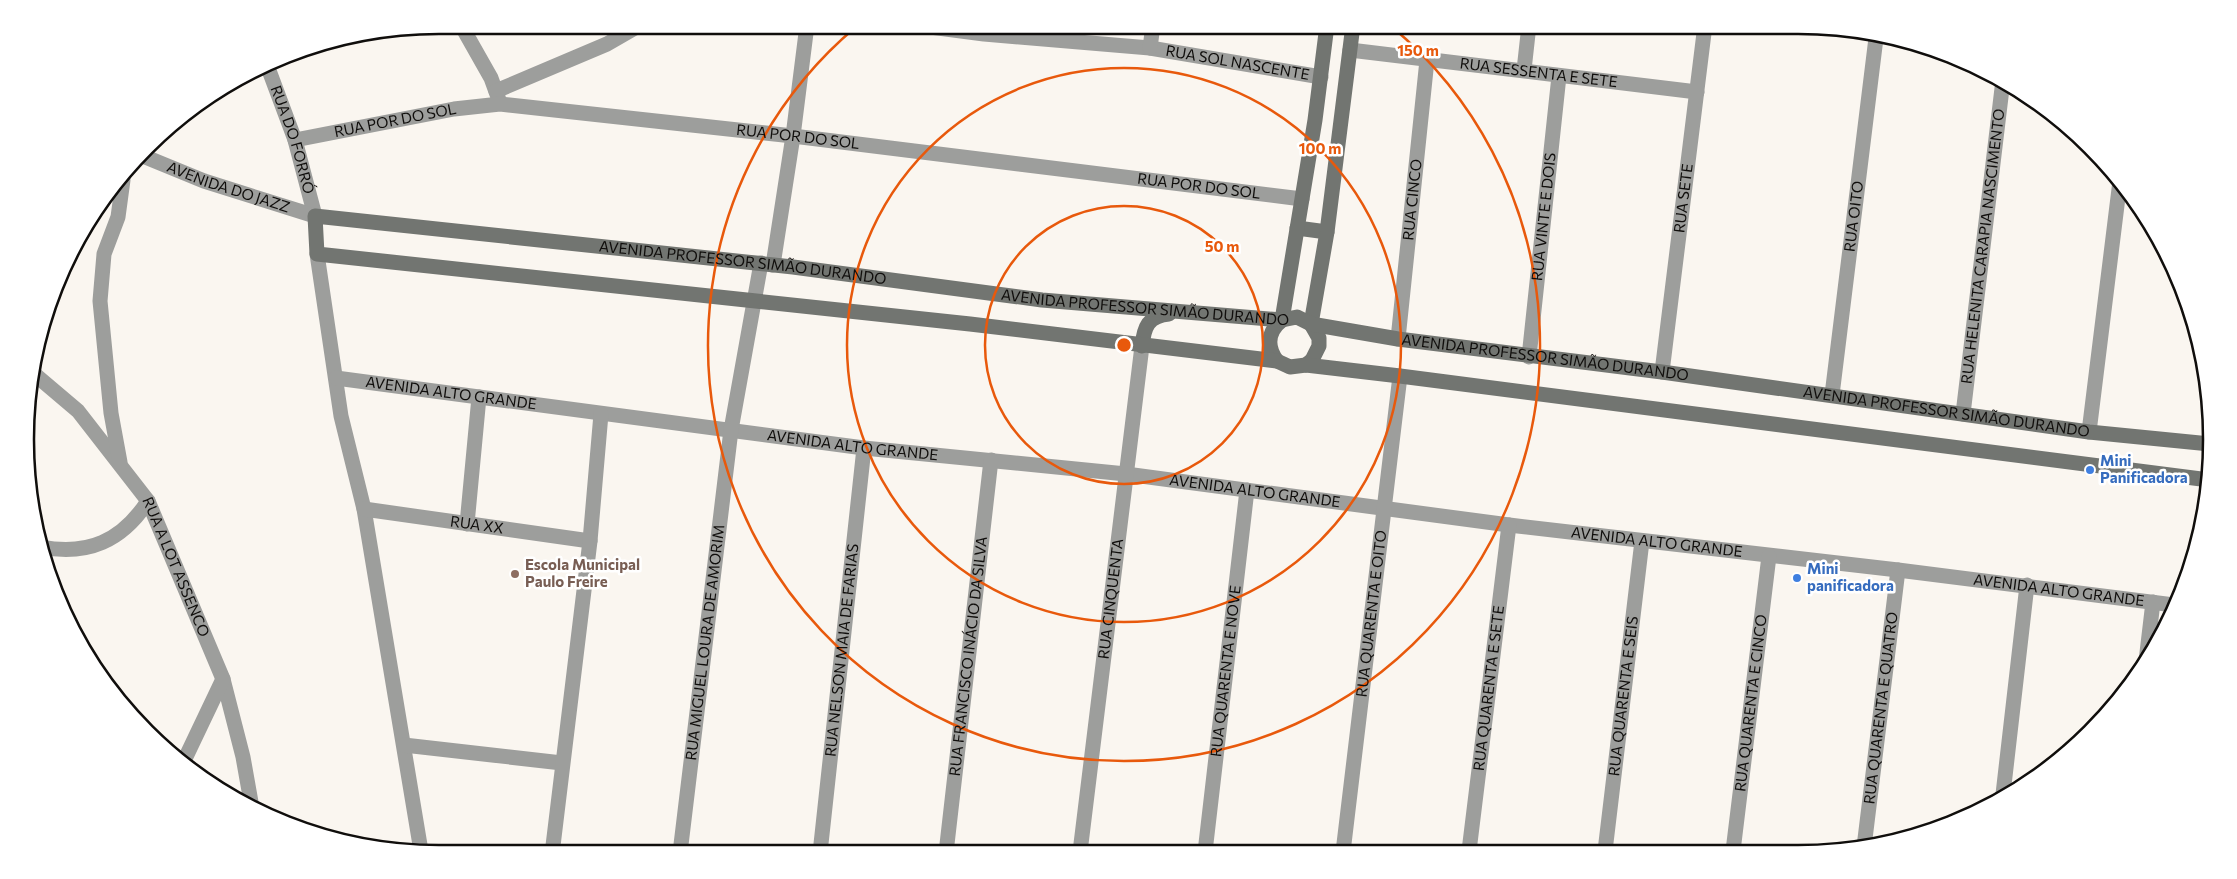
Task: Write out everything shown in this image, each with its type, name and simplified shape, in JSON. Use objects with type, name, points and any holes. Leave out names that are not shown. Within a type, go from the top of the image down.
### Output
[{"type":"street","points":[[466,34],[484,64],[498,98],[624,34]]},
{"type":"street","name":"RUA MIGUEL LOURA DE AMORIM","points":[[681,845],[731,430],[753,300],[767,264],[793,136],[806,34]]},
{"type":"street","name":"RUA SOL NASCENTE","points":[[1028,34],[1150,48],[1321,78]]},
{"type":"street","points":[[1150,48],[1152,34]]},
{"type":"street","points":[[1276,361],[1269,347],[1269,339],[1272,331],[1282,320],[1321,78],[1326,34]]},
{"type":"street","points":[[1306,365],[1312,360],[1319,346],[1319,338],[1311,324],[1327,232],[1352,34]]},
{"type":"street","points":[[1524,70],[1528,34]]},
{"type":"street","name":"RUA SETE","points":[[1662,372],[1704,34]]},
{"type":"street","name":"RUA OITO","points":[[1832,395],[1876,42]]},
{"type":"street","name":"RUA SESSENTA E SETE","points":[[1350,50],[1696,92]]},
{"type":"street","name":"RUA CINCO","points":[[1398,339],[1427,60]]},
{"type":"street","name":"RUA DO FORRÓ","points":[[269,72],[295,140],[315,216]]},
{"type":"street","name":"RUA VINTE E DOIS","points":[[1529,357],[1559,76]]},
{"type":"street","name":"RUA HELENITA CARAPIA NASCIMENTO","points":[[1964,414],[2002,89]]},
{"type":"street","name":"RUA POR DO SOL","points":[[295,140],[454,109],[498,98],[1302,199]]},
{"type":"street","name":"AVENIDA DO JAZZ","points":[[148,158],[204,181],[315,216]]},
{"type":"street","points":[[120,466],[112,413],[100,301],[104,254],[118,217],[123,186]]},
{"type":"street","points":[[2090,432],[2119,192]]},
{"type":"street","points":[[315,216],[318,254],[341,416],[364,509],[420,844]]},
{"type":"street","name":"AVENIDA PROFESSOR SIMÃO DURANDO","points":[[315,216],[767,264],[1042,300],[1282,320],[1297,318],[1311,324],[1398,339],[1529,357],[1662,372],[2090,432],[2203,443]]},
{"type":"street","points":[[1297,228],[1327,232]]},
{"type":"street","name":"AVENIDA PROFESSOR SIMÃO DURANDO","points":[[318,254],[970,324],[1276,361],[1290,367],[1306,365],[1400,376],[2201,479]]},
{"type":"street","points":[[1142,346],[1143,330],[1147,322],[1163,314],[1180,312]]},
{"type":"street","name":"RUA CINQUENTA","points":[[1081,845],[1142,346]]},
{"type":"street","name":"RUA QUARENTA E OITO","points":[[1344,845],[1400,376]]},
{"type":"street","name":"RUA A LOT ASSENCO","points":[[39,378],[78,411],[148,501],[223,679],[250,798]]},
{"type":"street","name":"AVENIDA ALTO GRANDE","points":[[336,378],[864,448],[1126,474],[1509,525],[1898,570],[2168,604]]},
{"type":"street","points":[[467,524],[479,397]]},
{"type":"street","points":[[553,845],[590,541],[601,414]]},
{"type":"street","name":"RUA NELSON MAIA DE FARIAS","points":[[821,845],[864,448]]},
{"type":"street","name":"RUA FRANCISCO INÁCIO DA SILVA","points":[[947,845],[991,460]]},
{"type":"street","name":"RUA QUARENTA E NOVE","points":[[1206,845],[1246,490]]},
{"type":"street","points":[[49,549],[70,551],[96,546],[126,528],[137,518],[148,501]]},
{"type":"street","name":"RUA XX","points":[[364,509],[590,541]]},
{"type":"street","name":"RUA QUARENTA E SETE","points":[[1470,845],[1509,525]]},
{"type":"street","name":"RUA QUARENTA E SEIS","points":[[1607,845],[1642,541]]},
{"type":"street","name":"RUA QUARENTA E CINCO","points":[[1734,845],[1769,556]]},
{"type":"street","name":"RUA QUARENTA E QUATRO","points":[[1865,839],[1898,570]]},
{"type":"street","points":[[2004,789],[2027,586]]},
{"type":"street","points":[[2148,644],[2153,602]]},
{"type":"street","points":[[186,756],[223,679]]},
{"type":"street","points":[[404,745],[562,763]]},
{"type":"place","name":"Mini Panificadora","points":[[2090,470]]},
{"type":"place","name":"Escola Municipal Paulo Freire","points":[[515,574]]},
{"type":"place","name":"Mini panificadora","points":[[1797,578]]}]
